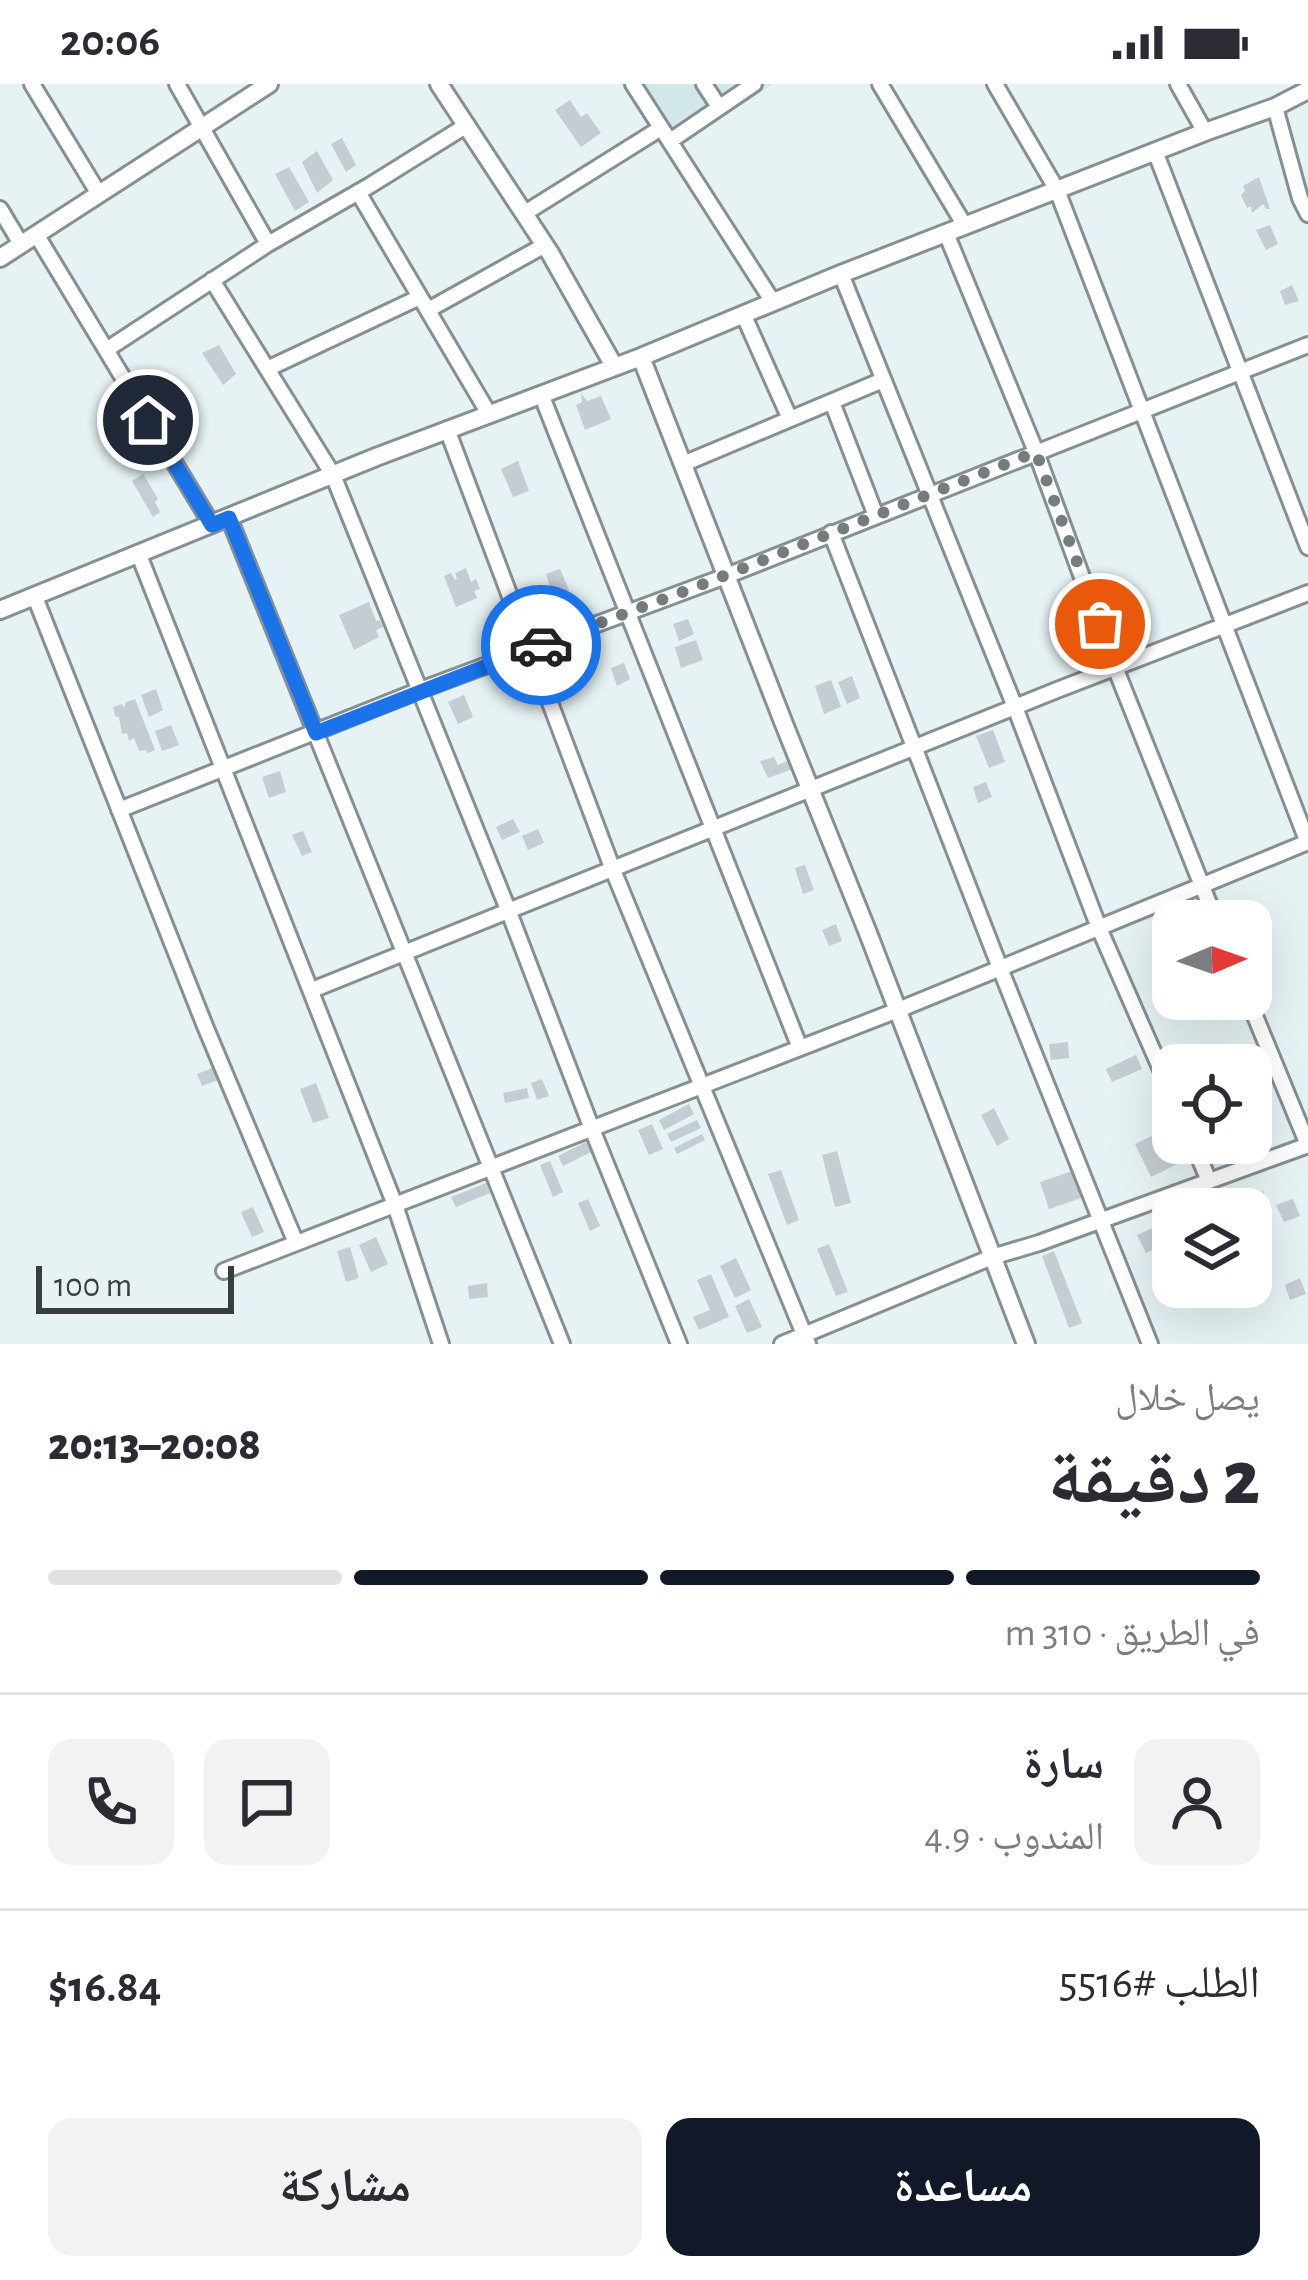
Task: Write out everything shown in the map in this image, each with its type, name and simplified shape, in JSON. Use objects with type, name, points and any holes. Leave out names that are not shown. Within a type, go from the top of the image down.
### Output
[{"type":"street","points":[[32,84],[99,194]]},
{"type":"street","points":[[176,84],[268,244]]},
{"type":"street","points":[[0,258],[269,84]]},
{"type":"street","points":[[439,84],[545,245],[614,366]]},
{"type":"street","points":[[633,84],[773,302]]},
{"type":"street","points":[[704,84],[719,107]]},
{"type":"street","points":[[525,213],[754,84]]},
{"type":"street","points":[[880,84],[964,226]]},
{"type":"street","points":[[224,1270],[898,1010],[1308,843],[1057,190],[994,84]]},
{"type":"street","points":[[1178,84],[1205,132]]},
{"type":"street","points":[[0,610],[447,429],[1275,107],[1308,90]]},
{"type":"street","points":[[1275,107],[1308,214]]},
{"type":"street","points":[[106,350],[268,244],[467,125]]},
{"type":"street","points":[[1155,151],[1308,547]]},
{"type":"street","points":[[358,192],[489,414]]},
{"type":"street","points":[[0,209],[29,239],[220,522],[316,733],[562,1344]]},
{"type":"street","points":[[946,233],[1036,452],[1208,900]]},
{"type":"street","points":[[267,369],[424,303],[545,245]]},
{"type":"street","points":[[841,274],[1152,1048]]},
{"type":"street","points":[[212,280],[333,475],[679,1344]]},
{"type":"street","points":[[745,316],[790,419]]},
{"type":"street","points":[[119,810],[1308,345]]},
{"type":"street","points":[[641,357],[1026,1344]]},
{"type":"street","points":[[683,464],[883,380]]},
{"type":"street","points":[[541,394],[800,1048]]},
{"type":"street","points":[[832,402],[875,516]]},
{"type":"street","points":[[447,429],[613,869],[806,1339]]},
{"type":"street","points":[[831,533],[1150,1344]]},
{"type":"street","points":[[139,555],[312,990],[441,1344]]},
{"type":"street","points":[[312,990],[1308,592]]},
{"type":"street","points":[[35,597],[296,1243]]},
{"type":"street","points":[[782,1344],[806,1339],[992,1257],[1040,1244],[1308,1145],[1257,1020]]},
{"type":"street","points":[[1202,1164],[1209,1181]]},
{"type":"shaded area","points":[[622,84],[773,84],[667,154]]},
{"type":"building","points":[[570,100],[581,117],[587,113],[601,133],[581,147],[555,110]]},
{"type":"building","points":[[342,138],[356,165],[346,172],[331,144]]},
{"type":"building","points":[[317,151],[333,180],[317,193],[302,162]]},
{"type":"building","points":[[289,167],[309,202],[295,211],[275,174]]},
{"type":"building","points":[[1259,177],[1270,209],[1263,204],[1252,213],[1241,195],[1243,186]]},
{"type":"building","points":[[1270,225],[1278,244],[1266,250],[1256,230]]},
{"type":"building","points":[[1292,285],[1299,301],[1285,305],[1280,291]]},
{"type":"building","points":[[219,345],[236,374],[223,385],[202,353]]},
{"type":"building","points":[[581,393],[587,401],[601,396],[611,419],[585,430],[576,405],[582,402]]},
{"type":"building","points":[[518,461],[529,491],[513,497],[501,469]]},
{"type":"building","points":[[143,474],[158,499],[160,512],[153,517],[132,481]]},
{"type":"building","points":[[466,568],[471,582],[476,579],[480,589],[474,591],[477,598],[456,607],[444,576],[451,573],[455,580],[455,573]]},
{"type":"building","points":[[560,569],[569,590],[553,596],[546,574]]},
{"type":"building","points":[[369,602],[383,627],[376,630],[379,637],[354,650],[339,615]]},
{"type":"building","points":[[688,619],[694,634],[679,641],[673,624]]},
{"type":"building","points":[[696,640],[703,660],[681,668],[675,647]]},
{"type":"building","points":[[624,663],[630,679],[617,686],[611,668]]},
{"type":"building","points":[[852,676],[860,698],[847,704],[838,682]]},
{"type":"building","points":[[831,680],[841,707],[824,714],[815,686]]},
{"type":"building","points":[[156,689],[163,710],[149,717],[141,695]]},
{"type":"building","points":[[464,695],[473,717],[458,724],[448,702]]},
{"type":"building","points":[[135,699],[155,750],[148,753],[139,751],[134,738],[129,741],[127,733],[122,734],[115,716],[113,707],[122,704],[124,708]]},
{"type":"building","points":[[171,725],[179,745],[162,751],[155,731]]},
{"type":"building","points":[[993,730],[1005,762],[989,768],[976,736]]},
{"type":"building","points":[[774,757],[778,765],[792,759],[796,768],[768,778],[760,761]]},
{"type":"building","points":[[280,771],[286,792],[269,798],[262,777]]},
{"type":"building","points":[[986,782],[992,797],[978,803],[973,787]]},
{"type":"building","points":[[513,819],[520,832],[502,840],[496,827]]},
{"type":"building","points":[[538,829],[544,843],[528,850],[522,836]]},
{"type":"building","points":[[303,831],[312,852],[302,856],[292,835]]},
{"type":"building","points":[[805,865],[814,890],[803,894],[795,868]]},
{"type":"building","points":[[836,924],[842,941],[829,946],[822,930]]},
{"type":"building","points":[[1068,1042],[1069,1058],[1051,1060],[1049,1044]]},
{"type":"building","points":[[1136,1055],[1142,1069],[1112,1082],[1106,1069]]},
{"type":"building","points":[[217,1066],[221,1079],[202,1086],[197,1074]]},
{"type":"building","points":[[542,1079],[549,1096],[537,1100],[531,1083]]},
{"type":"building","points":[[316,1083],[329,1118],[313,1123],[300,1089]]},
{"type":"building","points":[[527,1088],[529,1098],[505,1103],[503,1093]]},
{"type":"building","points":[[689,1104],[694,1114],[664,1130],[659,1120]]},
{"type":"building","points":[[994,1108],[1009,1139],[997,1146],[981,1115]]},
{"type":"building","points":[[697,1120],[701,1128],[671,1142],[667,1134]]},
{"type":"building","points":[[652,1124],[663,1149],[649,1155],[638,1130]]},
{"type":"building","points":[[702,1134],[705,1140],[677,1154],[674,1148]]},
{"type":"building","points":[[1152,1136],[1152,1164],[1178,1164],[1151,1177],[1135,1144]]},
{"type":"building","points":[[586,1142],[591,1152],[563,1166],[558,1156]]},
{"type":"building","points":[[837,1151],[851,1203],[835,1207],[822,1155]]},
{"type":"building","points":[[550,1161],[563,1192],[553,1197],[540,1165]]},
{"type":"building","points":[[781,1170],[799,1220],[787,1225],[768,1174]]},
{"type":"building","points":[[1072,1171],[1081,1198],[1049,1209],[1040,1182]]},
{"type":"building","points":[[486,1183],[490,1193],[456,1207],[451,1197]]},
{"type":"building","points":[[588,1199],[600,1226],[590,1231],[578,1203]]},
{"type":"building","points":[[1293,1199],[1300,1216],[1284,1222],[1276,1205]]},
{"type":"building","points":[[253,1207],[264,1232],[252,1237],[241,1212]]},
{"type":"building","points":[[1152,1228],[1152,1250],[1146,1253],[1137,1235]]},
{"type":"building","points":[[376,1237],[388,1264],[371,1272],[359,1245]]},
{"type":"building","points":[[829,1244],[848,1292],[836,1296],[817,1249]]},
{"type":"building","points":[[350,1247],[359,1278],[346,1282],[337,1251]]},
{"type":"building","points":[[1054,1251],[1082,1323],[1069,1328],[1042,1256]]},
{"type":"building","points":[[736,1258],[751,1290],[735,1298],[720,1266]]},
{"type":"building","points":[[711,1274],[729,1317],[699,1330],[693,1317],[710,1310],[697,1280]]},
{"type":"building","points":[[1300,1278],[1306,1294],[1290,1300],[1285,1285]]},
{"type":"building","points":[[487,1283],[488,1297],[469,1299],[468,1286]]},
{"type":"building","points":[[749,1299],[762,1327],[747,1333],[735,1306]]},
{"type":"way so far","points":[[541,645],[1036,452],[1100,624]]},
{"type":"route","points":[[148,420],[212,525],[229,518],[316,733],[541,645]]}]
